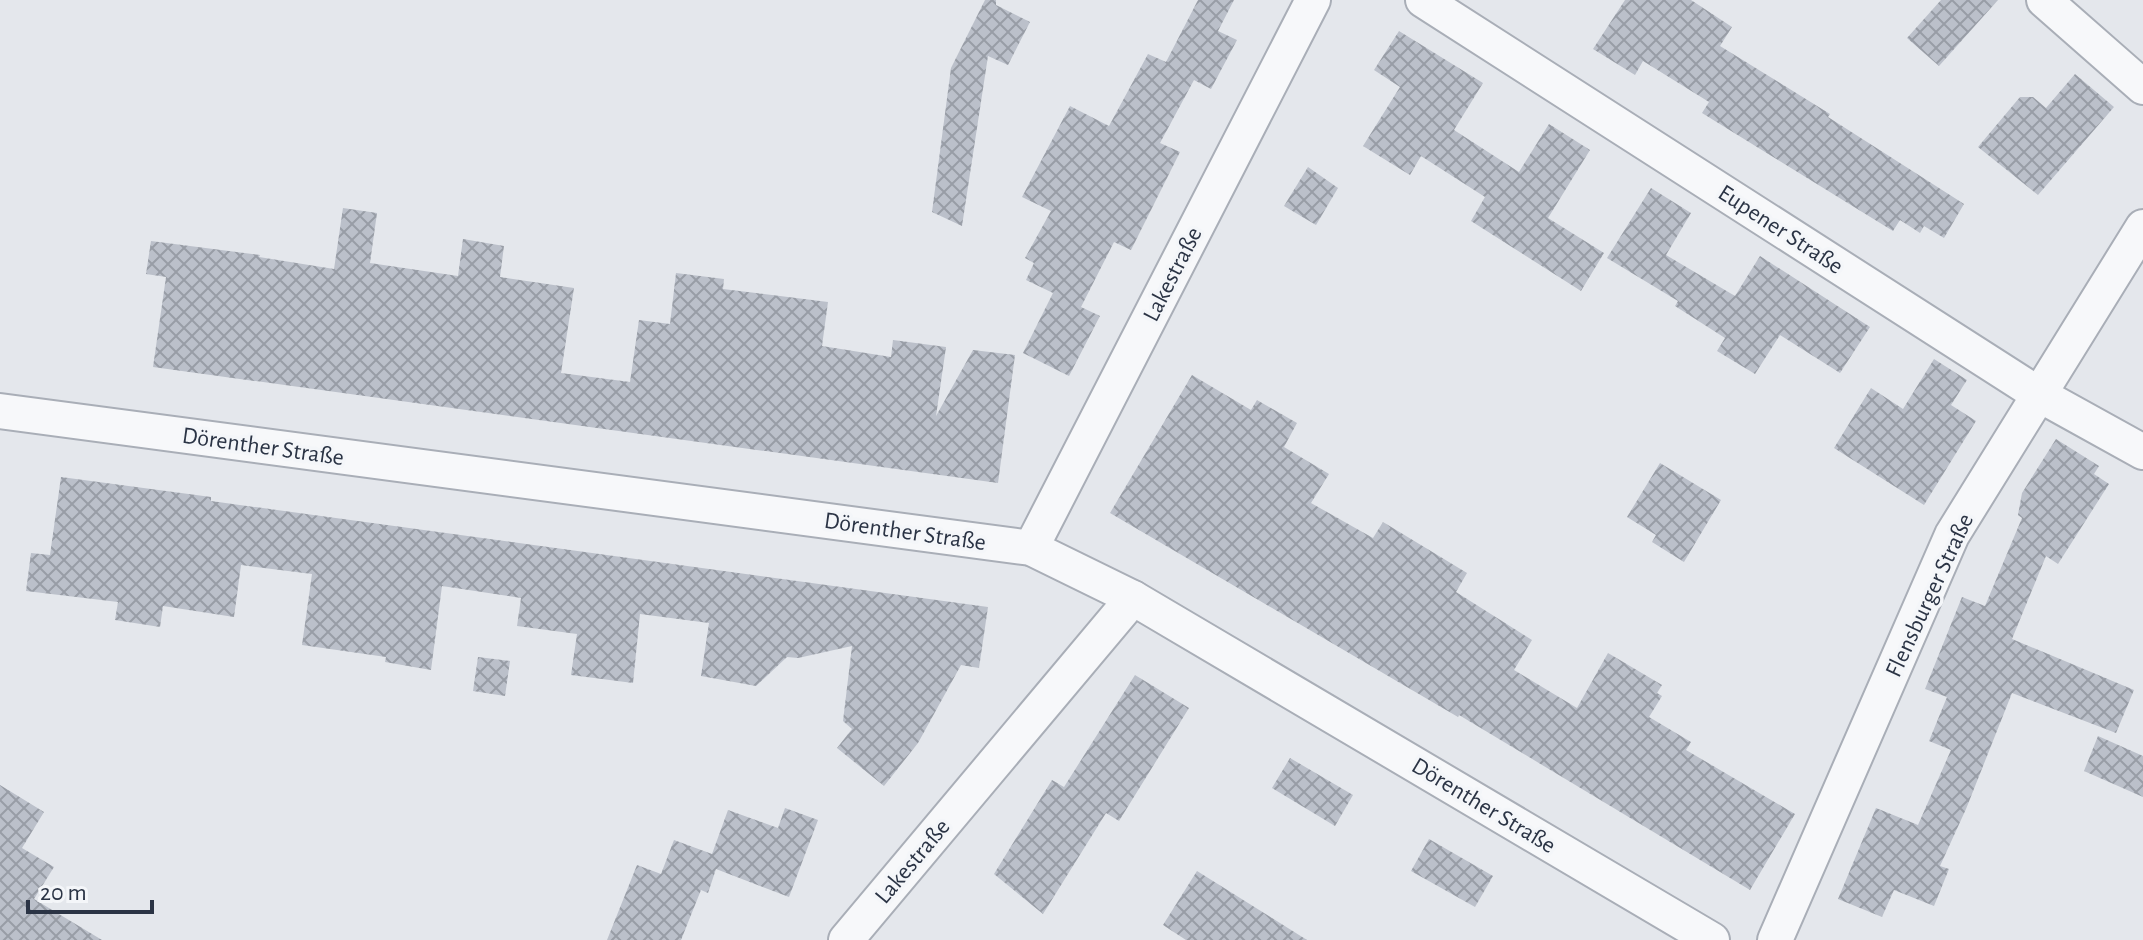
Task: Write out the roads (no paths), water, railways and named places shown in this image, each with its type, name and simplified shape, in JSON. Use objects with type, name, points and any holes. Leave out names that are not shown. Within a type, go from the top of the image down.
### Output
[{"type":"street","name":"Lakestraße","points":[[1031,548],[1313,0]]},
{"type":"street","name":"Eupener Straße","points":[[1423,0],[2038,394],[2143,452]]},
{"type":"street","points":[[2044,0],[2143,87]]},
{"type":"street","name":"Flensburger Straße","points":[[1775,940],[1952,535],[2143,227]]},
{"type":"street","name":"Dörenther Straße","points":[[0,411],[1031,548],[1133,598],[1712,940]]},
{"type":"street","name":"Lakestraße","points":[[846,940],[1133,598]]}]
